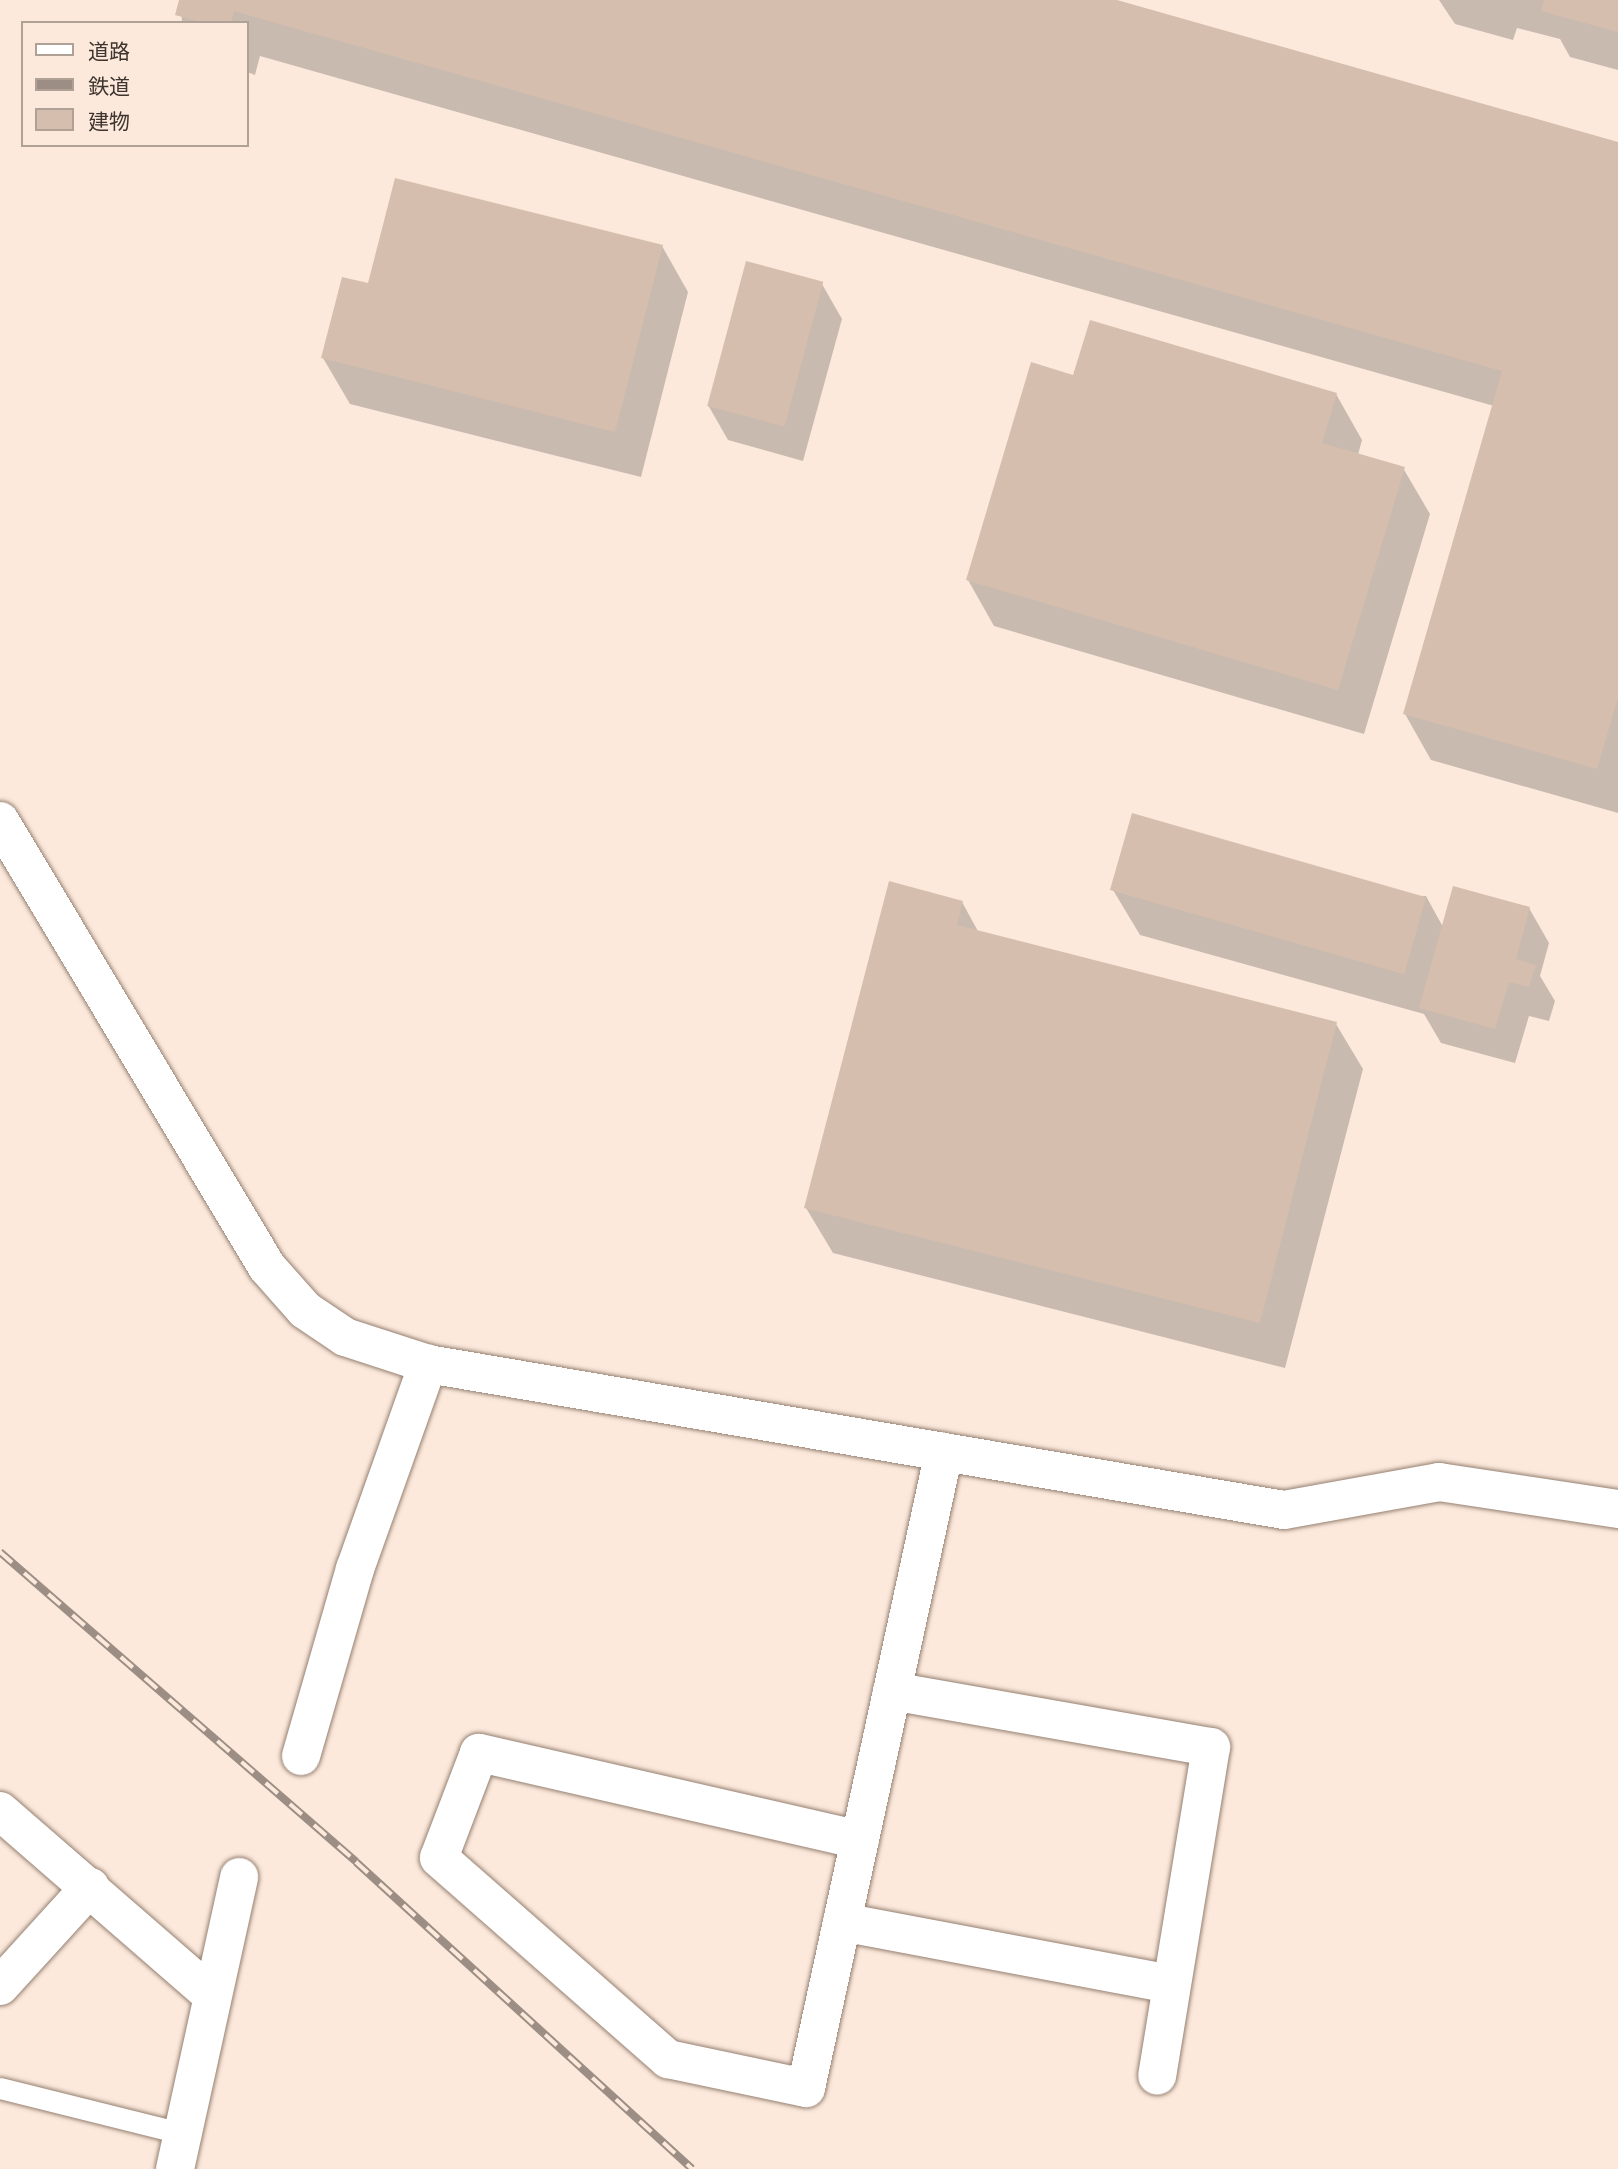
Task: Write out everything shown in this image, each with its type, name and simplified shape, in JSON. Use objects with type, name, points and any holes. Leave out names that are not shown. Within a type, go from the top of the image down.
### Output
[{"type":"street","points":[[0,821],[267,1267],[305,1310],[345,1337],[428,1364],[1284,1510],[1439,1482],[1618,1509]]},
{"type":"street","points":[[301,1756],[355,1569],[428,1364]]},
{"type":"street","points":[[860,1840],[479,1753],[439,1858],[668,2059],[806,2088],[860,1840],[944,1452]]},
{"type":"street","points":[[892,1691],[1211,1747],[1157,2076]]},
{"type":"street","points":[[0,1811],[212,1995]]},
{"type":"street","points":[[178,2151],[239,1877]]},
{"type":"street","points":[[3,1977],[90,1887]]},
{"type":"street","points":[[842,1922],[1170,1984]]},
{"type":"lane","points":[[0,2088],[178,2151]]},
{"type":"building","points":[[179,0],[1117,0],[1618,142],[1618,698],[1597,769],[1403,714],[1502,371],[234,11],[232,21],[197,21],[175,15]]},
{"type":"building","points":[[1544,0],[1618,0],[1618,32],[1541,11]]},
{"type":"building","points":[[395,178],[663,245],[615,432],[321,358],[342,277],[368,283]]},
{"type":"building","points":[[746,261],[823,282],[784,427],[707,406]]},
{"type":"building","points":[[1090,320],[1337,393],[1322,443],[1405,467],[1338,690],[966,580],[1031,362],[1073,375]]},
{"type":"building","points":[[1132,813],[1426,897],[1404,974],[1110,890]]},
{"type":"building","points":[[889,881],[963,901],[957,925],[1337,1022],[1260,1323],[804,1208]]},
{"type":"building","points":[[1453,886],[1530,907],[1516,959],[1536,965],[1529,987],[1509,982],[1495,1029],[1419,1008]]},
{"type":"railway","points":[[0,1552],[356,1862],[692,2169]]}]
